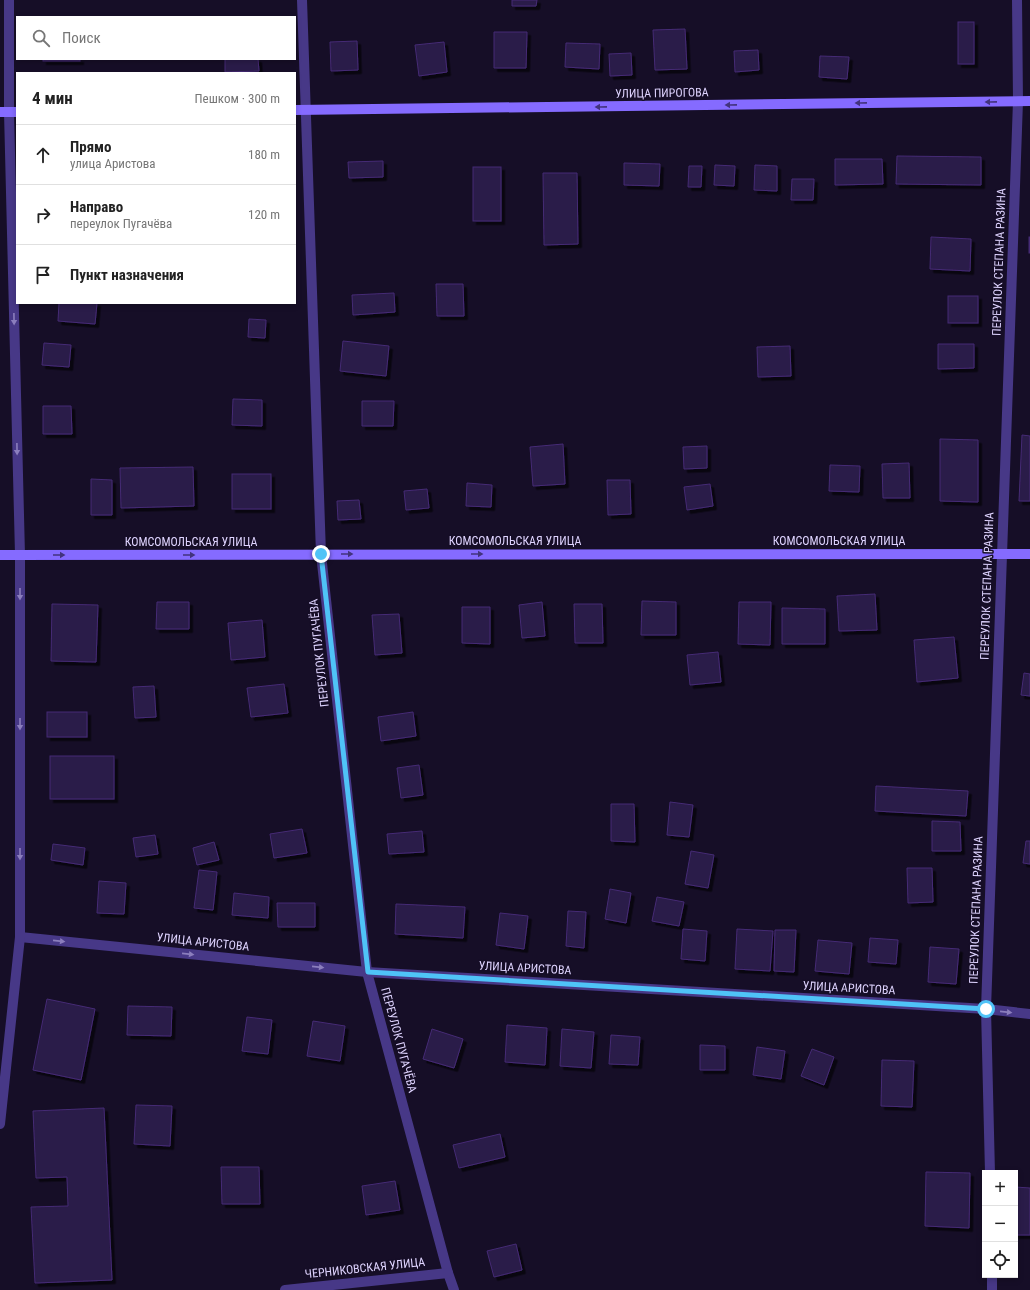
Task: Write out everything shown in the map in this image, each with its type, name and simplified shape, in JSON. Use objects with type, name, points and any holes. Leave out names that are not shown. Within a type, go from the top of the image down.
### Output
[{"type":"main road","name":"УЛИЦА ПИРОГОВА","points":[[300,110],[1030,101]]},
{"type":"main road","name":"КОМСОМОЛЬСКАЯ УЛИЦА","points":[[0,555],[1030,554]]},
{"type":"street","points":[[0,1124],[20,937],[20,555],[9,112],[9,0]]},
{"type":"street","name":"ПЕРЕУЛОК ПУГАЧЁВА","points":[[302,0],[300,110],[321,554],[368,972],[448,1273],[454,1290]]},
{"type":"street","name":"ПЕРЕУЛОК СТЕПАНА РАЗИНА","points":[[990,1170],[986,1009],[1018,101],[1017,0]]},
{"type":"street","name":"УЛИЦА АРИСТОВА","points":[[20,937],[368,972],[986,1009],[1030,1014]]},
{"type":"street","name":"ЧЕРНИКОВСКАЯ УЛИЦА","points":[[286,1290],[448,1273]]},
{"type":"street","points":[[992,1278],[992,1290]]},
{"type":"building","points":[[512,0],[537,0],[536,6],[512,6]]},
{"type":"building","points":[[958,22],[974,22],[974,64],[958,64]]},
{"type":"building","points":[[685,29],[687,69],[655,70],[653,30]]},
{"type":"building","points":[[494,32],[527,32],[526,68],[494,68]]},
{"type":"building","points":[[357,41],[358,70],[331,71],[330,42]]},
{"type":"building","points":[[444,42],[447,72],[419,76],[415,45]]},
{"type":"building","points":[[566,43],[600,44],[599,69],[565,67]]},
{"type":"building","points":[[758,50],[759,70],[735,72],[734,51]]},
{"type":"building","points":[[631,53],[632,75],[610,76],[609,54]]},
{"type":"building","points":[[820,56],[849,57],[847,79],[819,77]]},
{"type":"building","points":[[43,60],[80,60],[80,61]]},
{"type":"building","points":[[225,60],[258,60],[259,71],[225,72]]},
{"type":"building","points":[[897,156],[981,157],[981,185],[896,184]]},
{"type":"building","points":[[835,159],[882,159],[883,184],[835,185]]},
{"type":"building","points":[[383,161],[383,177],[349,178],[348,162]]},
{"type":"building","points":[[624,163],[660,164],[659,186],[624,185]]},
{"type":"building","points":[[715,165],[735,166],[734,186],[714,185]]},
{"type":"building","points":[[755,165],[777,166],[777,191],[754,190]]},
{"type":"building","points":[[689,166],[702,166],[701,187],[688,187]]},
{"type":"building","points":[[473,167],[501,167],[501,221],[473,221]]},
{"type":"building","points":[[543,173],[577,173],[578,244],[544,245]]},
{"type":"building","points":[[792,179],[814,179],[813,200],[791,200]]},
{"type":"building","points":[[931,237],[971,239],[970,271],[930,269]]},
{"type":"building","points":[[1030,237],[1030,253],[1029,253]]},
{"type":"building","points":[[436,284],[463,284],[464,316],[437,316]]},
{"type":"building","points":[[394,293],[395,312],[353,315],[352,295]]},
{"type":"building","points":[[948,296],[978,296],[978,323],[948,323]]},
{"type":"building","points":[[59,304],[97,304],[95,324],[58,321]]},
{"type":"building","points":[[249,319],[266,320],[265,338],[248,337]]},
{"type":"building","points":[[343,341],[389,346],[386,376],[340,371]]},
{"type":"building","points":[[44,343],[71,345],[69,367],[42,365]]},
{"type":"building","points":[[938,344],[974,344],[974,368],[938,369]]},
{"type":"building","points":[[790,346],[791,376],[758,377],[757,347]]},
{"type":"building","points":[[233,399],[262,400],[262,426],[232,425]]},
{"type":"building","points":[[362,401],[394,401],[393,426],[362,426]]},
{"type":"building","points":[[43,406],[71,406],[72,434],[43,434]]},
{"type":"building","points":[[1022,435],[1030,436],[1030,501],[1019,501]]},
{"type":"building","points":[[940,439],[978,440],[978,502],[940,501]]},
{"type":"building","points":[[563,444],[565,484],[533,486],[530,447]]},
{"type":"building","points":[[707,446],[707,468],[684,469],[683,447]]},
{"type":"building","points":[[909,463],[910,498],[883,498],[882,464]]},
{"type":"building","points":[[830,465],[860,466],[859,492],[829,491]]},
{"type":"building","points":[[193,467],[194,506],[121,508],[120,468]]},
{"type":"building","points":[[232,474],[271,474],[271,509],[232,509]]},
{"type":"building","points":[[91,479],[112,480],[112,515],[91,515]]},
{"type":"building","points":[[607,480],[630,480],[631,514],[608,515]]},
{"type":"building","points":[[467,483],[492,485],[491,507],[466,506]]},
{"type":"building","points":[[710,484],[713,506],[687,510],[684,487]]},
{"type":"building","points":[[427,489],[429,508],[406,510],[404,491]]},
{"type":"building","points":[[359,500],[361,519],[338,520],[337,501]]},
{"type":"building","points":[[875,594],[877,630],[839,631],[837,596]]},
{"type":"building","points":[[642,601],[676,602],[676,635],[641,635]]},
{"type":"building","points":[[157,602],[189,602],[189,629],[156,629]]},
{"type":"building","points":[[542,602],[545,636],[522,638],[519,605]]},
{"type":"building","points":[[739,602],[771,602],[770,645],[738,644]]},
{"type":"building","points":[[52,604],[98,605],[96,662],[51,661]]},
{"type":"building","points":[[574,604],[602,604],[603,643],[575,643]]},
{"type":"building","points":[[462,607],[490,607],[490,644],[462,643]]},
{"type":"building","points":[[782,608],[825,609],[825,644],[782,644]]},
{"type":"building","points":[[399,614],[402,653],[375,655],[372,615]]},
{"type":"building","points":[[262,620],[265,657],[231,660],[228,623]]},
{"type":"building","points":[[954,637],[958,678],[917,682],[914,640]]},
{"type":"building","points":[[718,652],[721,682],[690,685],[687,655]]},
{"type":"building","points":[[1024,673],[1030,674],[1030,696],[1021,695]]},
{"type":"building","points":[[284,684],[288,713],[251,717],[247,688]]},
{"type":"building","points":[[154,686],[156,717],[135,718],[133,687]]},
{"type":"building","points":[[47,712],[87,712],[87,737],[47,737]]},
{"type":"building","points":[[413,712],[416,736],[381,741],[378,717]]},
{"type":"building","points":[[50,756],[114,756],[114,799],[50,799]]},
{"type":"building","points":[[419,765],[423,795],[401,798],[397,768]]},
{"type":"building","points":[[876,786],[968,791],[966,816],[875,811]]},
{"type":"building","points":[[670,802],[693,805],[689,837],[667,835]]},
{"type":"building","points":[[611,804],[634,804],[635,842],[611,841]]},
{"type":"building","points":[[932,821],[960,822],[961,851],[932,851]]},
{"type":"building","points":[[302,829],[307,853],[274,858],[270,834]]},
{"type":"building","points":[[422,831],[424,852],[389,854],[387,834]]},
{"type":"building","points":[[155,835],[158,854],[136,857],[133,838]]},
{"type":"building","points":[[1026,841],[1030,841],[1030,864],[1023,863]]},
{"type":"building","points":[[214,842],[219,860],[197,865],[193,848]]},
{"type":"building","points":[[53,844],[85,848],[83,865],[51,860]]},
{"type":"building","points":[[691,851],[714,855],[708,888],[685,884]]},
{"type":"building","points":[[907,868],[932,868],[933,902],[908,903]]},
{"type":"building","points":[[199,870],[217,872],[213,910],[194,908]]},
{"type":"building","points":[[99,881],[126,883],[124,914],[97,913]]},
{"type":"building","points":[[610,889],[631,893],[626,923],[605,919]]},
{"type":"building","points":[[234,893],[269,897],[268,918],[232,915]]},
{"type":"building","points":[[657,897],[684,902],[679,926],[652,921]]},
{"type":"building","points":[[277,903],[315,903],[315,927],[278,927]]},
{"type":"building","points":[[396,904],[465,907],[463,938],[395,934]]},
{"type":"building","points":[[568,911],[586,912],[584,948],[566,946]]},
{"type":"building","points":[[500,913],[528,916],[524,949],[496,945]]},
{"type":"building","points":[[683,929],[707,931],[705,961],[681,959]]},
{"type":"building","points":[[737,929],[773,931],[770,971],[735,969]]},
{"type":"building","points":[[775,930],[796,930],[794,972],[774,971]]},
{"type":"building","points":[[870,938],[898,940],[896,964],[868,962]]},
{"type":"building","points":[[818,940],[852,943],[849,974],[815,971]]},
{"type":"building","points":[[930,947],[959,949],[956,984],[928,982]]},
{"type":"building","points":[[47,999],[95,1009],[81,1080],[33,1070]]},
{"type":"building","points":[[128,1006],[172,1007],[171,1036],[127,1035]]},
{"type":"building","points":[[247,1017],[272,1020],[268,1054],[242,1051]]},
{"type":"building","points":[[313,1021],[345,1026],[340,1061],[307,1056]]},
{"type":"building","points":[[507,1025],[547,1028],[545,1065],[505,1062]]},
{"type":"building","points":[[432,1029],[463,1039],[454,1068],[423,1059]]},
{"type":"building","points":[[562,1029],[594,1032],[591,1068],[560,1066]]},
{"type":"building","points":[[611,1035],[640,1037],[638,1065],[609,1064]]},
{"type":"building","points":[[700,1045],[725,1046],[725,1070],[700,1070]]},
{"type":"building","points":[[757,1047],[785,1051],[781,1079],[753,1075]]},
{"type":"building","points":[[812,1049],[834,1057],[824,1085],[801,1076]]},
{"type":"building","points":[[882,1060],[914,1061],[912,1107],[881,1106]]},
{"type":"building","points":[[136,1105],[172,1106],[170,1146],[134,1144]]},
{"type":"building","points":[[104,1108],[112,1280],[35,1283],[31,1207],[68,1206],[67,1177],[36,1178],[33,1111]]},
{"type":"building","points":[[500,1134],[505,1157],[459,1168],[453,1145]]},
{"type":"building","points":[[221,1167],[259,1167],[260,1204],[222,1204]]},
{"type":"building","points":[[926,1172],[970,1173],[969,1228],[925,1226]]},
{"type":"building","points":[[395,1181],[400,1210],[366,1215],[362,1186]]},
{"type":"building","points":[[1018,1187],[1030,1188],[1030,1235],[1018,1235]]},
{"type":"building","points":[[516,1244],[522,1270],[494,1277],[487,1251]]},
{"type":"route","points":[[321,554],[368,972],[986,1009]]}]
